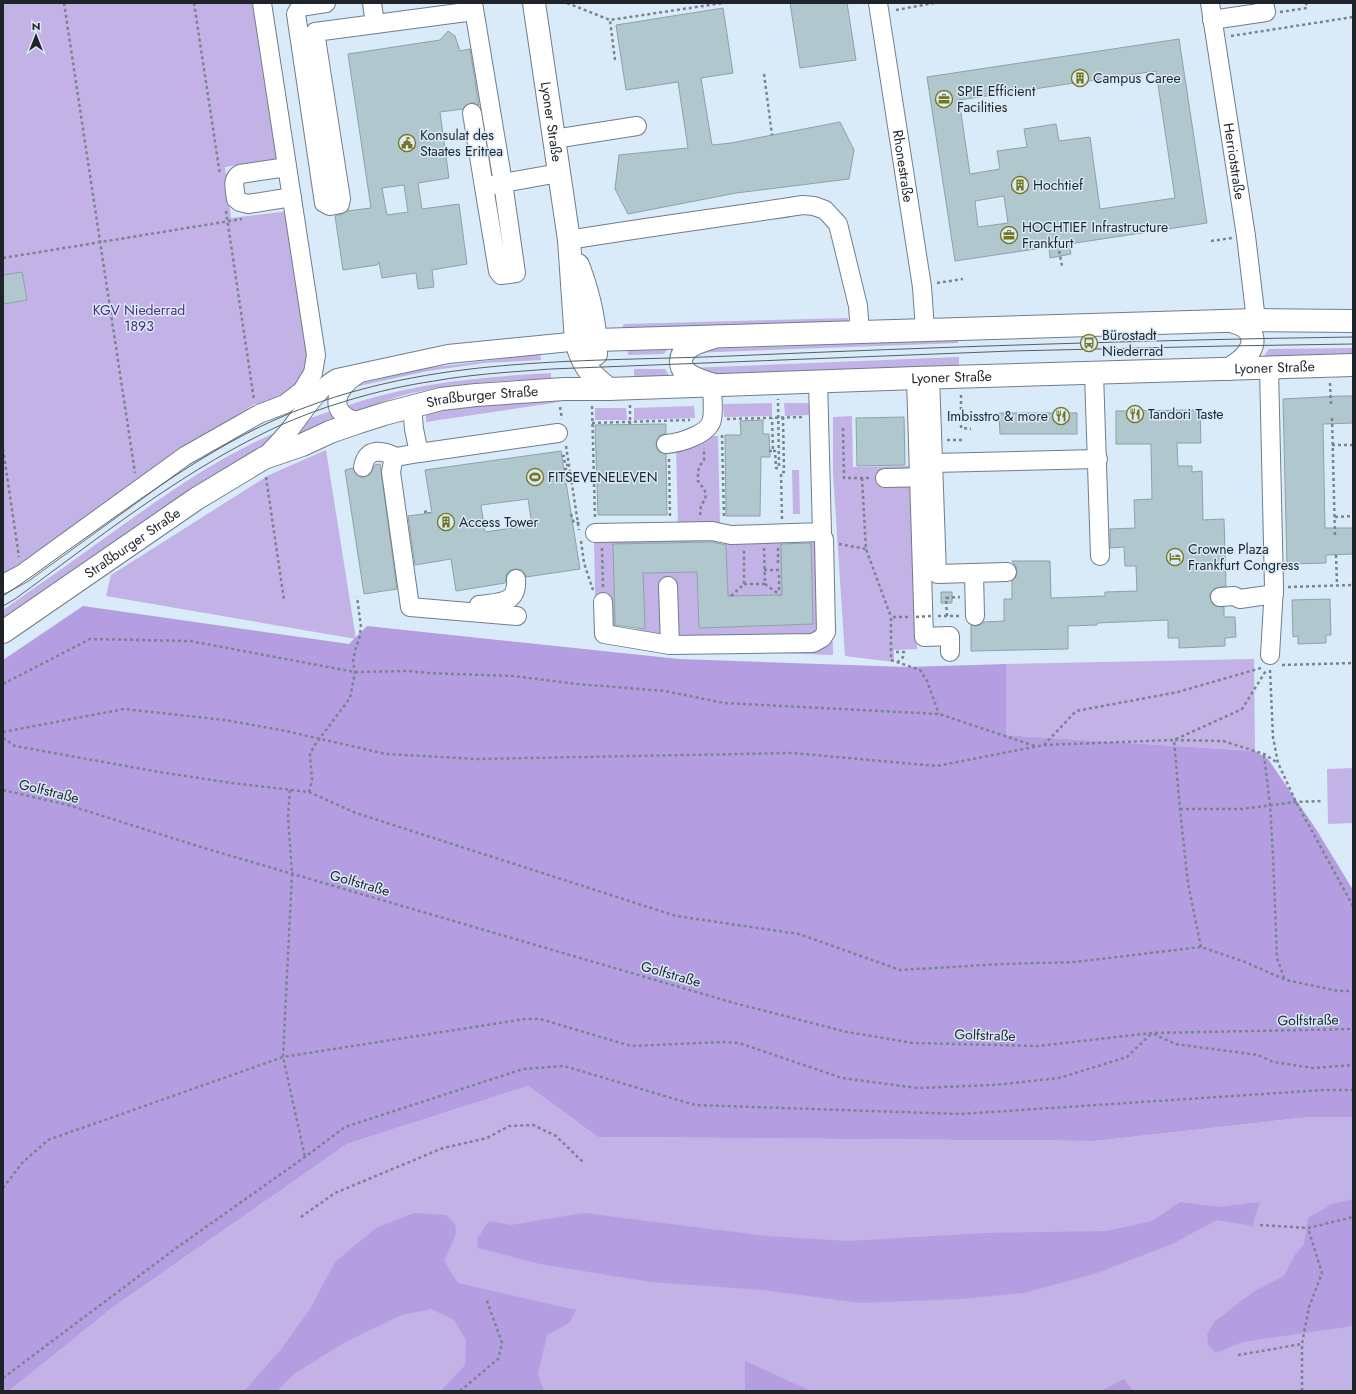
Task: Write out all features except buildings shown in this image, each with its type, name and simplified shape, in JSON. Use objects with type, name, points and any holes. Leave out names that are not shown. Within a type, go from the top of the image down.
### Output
[{"type":"main road","name":"Lyoner Straße","points":[[534,3],[569,240],[586,341],[582,361],[591,374],[609,389],[923,377],[1353,365]]},
{"type":"main road","points":[[586,341],[728,335],[1234,322],[1256,320],[1353,321]]},
{"type":"main road","points":[[1229,369],[1245,357],[1251,346],[1252,338],[1252,334],[1249,329],[1242,324],[1234,322]]},
{"type":"main road","points":[[712,384],[698,380],[684,371],[681,364],[681,358],[686,349],[692,345],[728,335]]},
{"type":"main road","points":[[562,397],[591,374]]},
{"type":"main road","name":"Straßburger Straße","points":[[3,632],[196,498],[265,467],[302,444],[330,432],[412,406],[441,400],[476,395],[562,397],[609,389]]},
{"type":"street","points":[[3,584],[22,574],[185,456],[259,414],[286,404],[302,391],[312,373],[316,355],[262,3]]},
{"type":"street","points":[[307,33],[324,203],[330,206],[340,204],[341,200],[307,33],[296,14],[300,7],[326,3]]},
{"type":"street","points":[[372,3],[375,24]]},
{"type":"street","name":"Rhonestraße","points":[[878,3],[922,288],[925,330]]},
{"type":"street","points":[[307,33],[375,24],[474,7],[516,273],[501,275],[498,271],[472,113]]},
{"type":"street","points":[[1211,11],[1265,7]]},
{"type":"street","name":"Herriotstraße","points":[[1211,11],[1246,236],[1256,320]]},
{"type":"street","points":[[554,139],[637,126]]},
{"type":"street","points":[[287,167],[240,174],[235,177],[236,199],[240,202],[248,204],[292,197]]},
{"type":"street","points":[[484,187],[559,173]]},
{"type":"street","points":[[569,240],[803,205],[814,206],[825,210],[838,224],[858,306],[860,332]]},
{"type":"street","name":"Straßburger Straße","points":[[265,467],[283,438],[316,396],[324,387],[337,378],[448,354],[586,341]]},
{"type":"street","points":[[316,355],[337,378]]},
{"type":"street","points":[[1269,368],[1274,591],[1270,660]]},
{"type":"street","name":"Straßburger Straße","points":[[359,422],[344,416],[337,404],[337,398],[344,385],[350,379],[362,372]]},
{"type":"street","points":[[1094,373],[1100,556]]},
{"type":"street","points":[[923,377],[928,472],[937,574],[1007,572]]},
{"type":"street","points":[[597,528],[670,532],[712,531],[731,535],[744,534],[775,537],[822,532],[818,381]]},
{"type":"street","points":[[668,444],[680,443],[703,432],[709,426],[712,420],[712,384]]},
{"type":"street","points":[[412,406],[414,429],[419,453]]},
{"type":"street","points":[[363,467],[366,458],[376,452],[386,452],[396,457],[562,433]]},
{"type":"street","points":[[396,457],[393,461],[391,472],[410,608],[517,616]]},
{"type":"street","points":[[885,478],[928,472],[1098,459]]},
{"type":"street","points":[[928,472],[924,636],[950,636],[950,652]]},
{"type":"street","points":[[598,599],[604,634],[670,645],[813,643],[822,638],[826,632],[830,541]]},
{"type":"street","points":[[974,573],[975,616]]},
{"type":"street","points":[[451,610],[508,600],[516,588],[516,579]]},
{"type":"street","points":[[668,586],[670,645]]},
{"type":"street","points":[[1220,597],[1234,596],[1240,599],[1274,591]]},
{"type":"path","points":[[64,3],[136,479]]},
{"type":"path","points":[[567,3],[610,20],[723,3]]},
{"type":"path","points":[[896,10],[934,3]]},
{"type":"path","points":[[1265,7],[1273,13],[1307,8],[1306,3]]},
{"type":"path","points":[[1215,39],[1353,18]]},
{"type":"path","points":[[610,20],[615,60]]},
{"type":"path","points":[[764,74],[772,135]]},
{"type":"path","points":[[3,258],[249,218]]},
{"type":"path","points":[[1211,241],[1232,238]]},
{"type":"path","points":[[1058,245],[1062,266]]},
{"type":"path","points":[[937,284],[963,279]]},
{"type":"path","points":[[1330,382],[1331,404]]},
{"type":"path","points":[[961,394],[962,428],[971,429]]},
{"type":"path","points":[[562,397],[562,433],[569,465],[584,563],[598,599]]},
{"type":"path","points":[[772,418],[771,451],[775,451],[776,468],[779,468],[778,398]]},
{"type":"path","points":[[630,403],[630,424]]},
{"type":"path","points":[[592,404],[598,599]]},
{"type":"path","points":[[778,565],[775,537],[781,472],[784,472],[783,417]]},
{"type":"path","points":[[1332,418],[1335,537]]},
{"type":"path","points":[[669,421],[668,509],[670,532]]},
{"type":"path","points":[[592,423],[604,422]]},
{"type":"path","points":[[843,428],[844,478]]},
{"type":"path","points":[[722,435],[724,533]]},
{"type":"path","points":[[700,531],[700,508],[706,494],[698,481],[698,474],[699,467],[704,460],[704,443]]},
{"type":"path","points":[[716,443],[722,443]]},
{"type":"path","points":[[1332,445],[1353,444]]},
{"type":"path","points":[[3,449],[20,563]]},
{"type":"path","points":[[562,456],[564,456],[565,465],[569,465]]},
{"type":"path","points":[[265,467],[284,600]]},
{"type":"path","points":[[564,469],[566,469],[568,480],[571,479]]},
{"type":"path","points":[[839,478],[885,478]]},
{"type":"path","points":[[862,478],[866,550],[891,617],[891,660],[920,670],[927,681],[940,714]]},
{"type":"path","points":[[424,512],[429,511],[429,513]]},
{"type":"path","points":[[571,514],[574,523],[578,523]]},
{"type":"path","points":[[1334,517],[1353,516]]},
{"type":"path","points":[[744,534],[744,584]]},
{"type":"path","points":[[765,584],[764,570],[775,537]]},
{"type":"path","points":[[830,541],[866,550]]},
{"type":"path","points":[[1336,555],[1337,585]]},
{"type":"path","points":[[764,570],[782,570]]},
{"type":"path","points":[[779,575],[779,590]]},
{"type":"path","points":[[731,596],[744,584],[765,584],[780,595]]},
{"type":"path","points":[[1274,591],[1337,585],[1353,585]]},
{"type":"path","points":[[309,792],[312,780],[310,755],[314,746],[350,698],[355,672],[353,662],[361,627],[357,597]]},
{"type":"path","points":[[947,616],[946,598],[974,597]]},
{"type":"path","points":[[916,617],[931,616]]},
{"type":"path","points":[[937,616],[975,616]]},
{"type":"path","points":[[891,617],[910,617]]},
{"type":"path","points":[[3,684],[90,639],[190,640],[355,672],[409,671],[513,676],[577,684],[665,690],[724,702],[940,714],[1036,747]]},
{"type":"path","points":[[896,652],[904,652],[901,661],[897,662]]},
{"type":"path","points":[[1044,745],[1076,711],[1178,692],[1270,660],[1353,663]]},
{"type":"path","points":[[1174,740],[1242,709],[1270,660]]},
{"type":"path","points":[[1270,660],[1273,737],[1278,763],[1296,802],[1353,906]]},
{"type":"path","points":[[3,732],[124,709],[225,720],[286,731],[386,754],[477,759],[792,753],[937,766],[1044,745],[1174,740],[1223,741],[1264,754],[1278,763]]},
{"type":"path","points":[[3,738],[15,746],[159,772],[232,783],[309,792],[356,813],[676,916],[799,934],[900,970],[1002,964],[1076,962],[1201,947],[1245,962],[1286,980],[1338,991],[1353,991]]},
{"type":"path","points":[[1174,740],[1188,884],[1201,947]]},
{"type":"path","points":[[1264,754],[1270,805],[1277,958],[1286,980]]},
{"type":"path","name":"Golfstraße","points":[[3,790],[68,805],[197,846],[734,1004],[847,1032],[913,1043],[1038,1046],[1151,1033],[1353,1029]]},
{"type":"path","points":[[290,790],[288,816],[292,874],[283,1057],[305,1157]]},
{"type":"path","points":[[1180,809],[1242,809],[1296,802],[1321,801]]},
{"type":"path","points":[[3,1188],[22,1163],[48,1140],[283,1057],[525,1019],[540,1019],[631,1046],[723,1042],[739,1043],[842,1078],[917,1088],[994,1085],[1059,1078],[1127,1058],[1151,1033],[1175,1044],[1258,1055],[1273,1062],[1312,1068],[1353,1065]]},
{"type":"path","points":[[3,1378],[179,1246],[305,1157],[344,1127],[523,1069],[564,1066],[694,1105],[960,1114],[1324,1090],[1353,1090]]},
{"type":"path","points":[[301,1217],[335,1193],[443,1148],[487,1138],[509,1126],[533,1125],[556,1136],[584,1163]]},
{"type":"path","points":[[1260,1225],[1308,1228],[1353,1217]]},
{"type":"path","points":[[1302,1391],[1302,1344],[1309,1307],[1322,1273],[1308,1228]]},
{"type":"path","points":[[460,1391],[498,1359],[502,1343],[486,1298]]},
{"type":"path","points":[[1238,1355],[1302,1344]]},
{"type":"green space","name":"KGV Niederrad 1893","points":[[3,3],[258,3],[282,158],[225,167],[231,218],[289,211],[310,357],[297,388],[274,403],[254,404],[3,576]]},
{"type":"green space","points":[[848,318],[848,323],[621,329],[624,324]]},
{"type":"green space","points":[[958,335],[958,343],[690,353],[699,349],[795,346],[805,344]]},
{"type":"green space","points":[[627,345],[669,347],[664,354],[628,355]]},
{"type":"green space","points":[[1353,348],[1353,358],[1260,362],[1269,349]]},
{"type":"green space","points":[[540,354],[541,360],[484,363],[428,371],[354,387],[355,385],[427,368]]},
{"type":"green space","points":[[959,357],[959,370],[699,376],[688,368]]},
{"type":"green space","points":[[634,369],[665,369],[670,377],[634,378]]},
{"type":"green space","points":[[551,373],[551,379],[479,383],[426,390],[387,400],[354,412],[346,406],[396,392],[447,382]]},
{"type":"green space","points":[[561,399],[561,401],[553,403],[426,422],[426,414],[463,405]]},
{"type":"green space","points":[[908,401],[911,401],[917,649],[894,650],[894,662],[845,656],[833,473],[833,417],[852,416],[853,467],[909,466]]},
{"type":"green space","points":[[772,403],[772,416],[724,417],[723,404]]},
{"type":"green space","points":[[784,403],[809,403],[809,415],[785,416]]},
{"type":"green space","points":[[694,406],[695,418],[634,420],[634,408]]},
{"type":"green space","points":[[595,408],[626,408],[627,420],[595,420]]},
{"type":"green space","points":[[331,411],[335,417],[335,420],[292,437],[302,421]]},
{"type":"green space","points":[[282,430],[265,447],[3,623],[3,610],[159,500],[198,474],[239,450]]},
{"type":"green space","points":[[708,436],[718,436],[720,524],[678,524],[676,448]]},
{"type":"green space","points":[[326,450],[356,639],[106,596],[111,575],[269,475]]},
{"type":"green space","points":[[792,470],[799,470],[800,514],[793,514]]},
{"type":"green space","points":[[830,538],[833,655],[670,649],[596,640],[594,540]],"holes":[[[781,540],[811,540],[813,624],[699,628],[697,572],[643,573],[645,629],[616,630],[614,544],[726,541],[728,596],[782,595]]]},
{"type":"green space","points":[[1254,659],[1255,751],[1006,735],[1006,664]]},
{"type":"green space","points":[[1353,768],[1353,823],[1328,824],[1327,769]]},
{"type":"green space","points":[[528,1086],[598,1137],[1095,1141],[1309,1117],[1353,1117],[1353,1391],[9,1391],[112,1308],[347,1144]]},
{"type":"shaded area","points":[[83,606],[349,644],[367,626],[679,659],[907,667],[1006,664],[1006,735],[1255,751],[1268,759],[1316,829],[1353,890],[1353,1117],[1309,1117],[1095,1141],[598,1137],[528,1086],[347,1144],[112,1308],[9,1391],[3,1391],[3,660]]},
{"type":"shaded area","points":[[1353,1199],[1353,1326],[1242,1342],[1216,1353],[1208,1345],[1207,1335],[1214,1322],[1253,1292],[1284,1276],[1295,1255],[1304,1244],[1308,1218],[1332,1204]]},
{"type":"shaded area","points":[[1180,1202],[1219,1207],[1260,1202],[1252,1227],[1217,1220],[1172,1244],[1097,1273],[1024,1293],[960,1299],[861,1303],[763,1290],[651,1282],[540,1264],[478,1248],[477,1239],[489,1221],[511,1225],[584,1213],[766,1236],[848,1241],[986,1233],[1107,1231],[1152,1221]]},
{"type":"shaded area","points":[[414,1213],[446,1215],[455,1224],[456,1234],[444,1261],[458,1283],[576,1310],[569,1323],[547,1335],[538,1374],[544,1391],[441,1391],[465,1365],[466,1340],[454,1320],[431,1309],[402,1315],[347,1341],[294,1374],[277,1391],[244,1391],[280,1351],[310,1309],[335,1262],[376,1228]]},
{"type":"shaded area","points":[[745,1361],[811,1391],[745,1391]]},
{"type":"shaded area","points":[[1124,1379],[1133,1391],[1101,1391]]},
{"type":"tram line","points":[[3,596],[154,490],[184,470],[244,435],[276,419],[309,406],[360,390],[412,378],[517,364],[570,361],[1041,344],[1353,337]]},
{"type":"tram line","points":[[3,606],[15,599],[136,510],[167,489],[231,450],[304,415],[369,394],[391,389],[478,375],[551,369],[1012,351],[1353,344]]},
{"type":"place","name":"Campus Caree","points":[[1080,78]]},
{"type":"place","name":"SPIE Efficient Facilities","points":[[944,99]]},
{"type":"place","name":"Konsulat des Staates Eritrea","points":[[407,143]]},
{"type":"place","name":"Hochtief","points":[[1020,185]]},
{"type":"place","name":"HOCHTIEF Infrastructure Frankfurt","points":[[1009,235]]},
{"type":"place","name":"Bürostadt Niederrad","points":[[1089,343]]},
{"type":"place","name":"Tandori Taste","points":[[1135,414]]},
{"type":"place","name":"Imbisstro & more","points":[[1061,416]]},
{"type":"place","name":"FITSEVENELEVEN","points":[[535,477]]},
{"type":"place","name":"Access Tower","points":[[446,522]]},
{"type":"place","name":"Crowne Plaza Frankfurt Congress","points":[[1175,557]]}]
